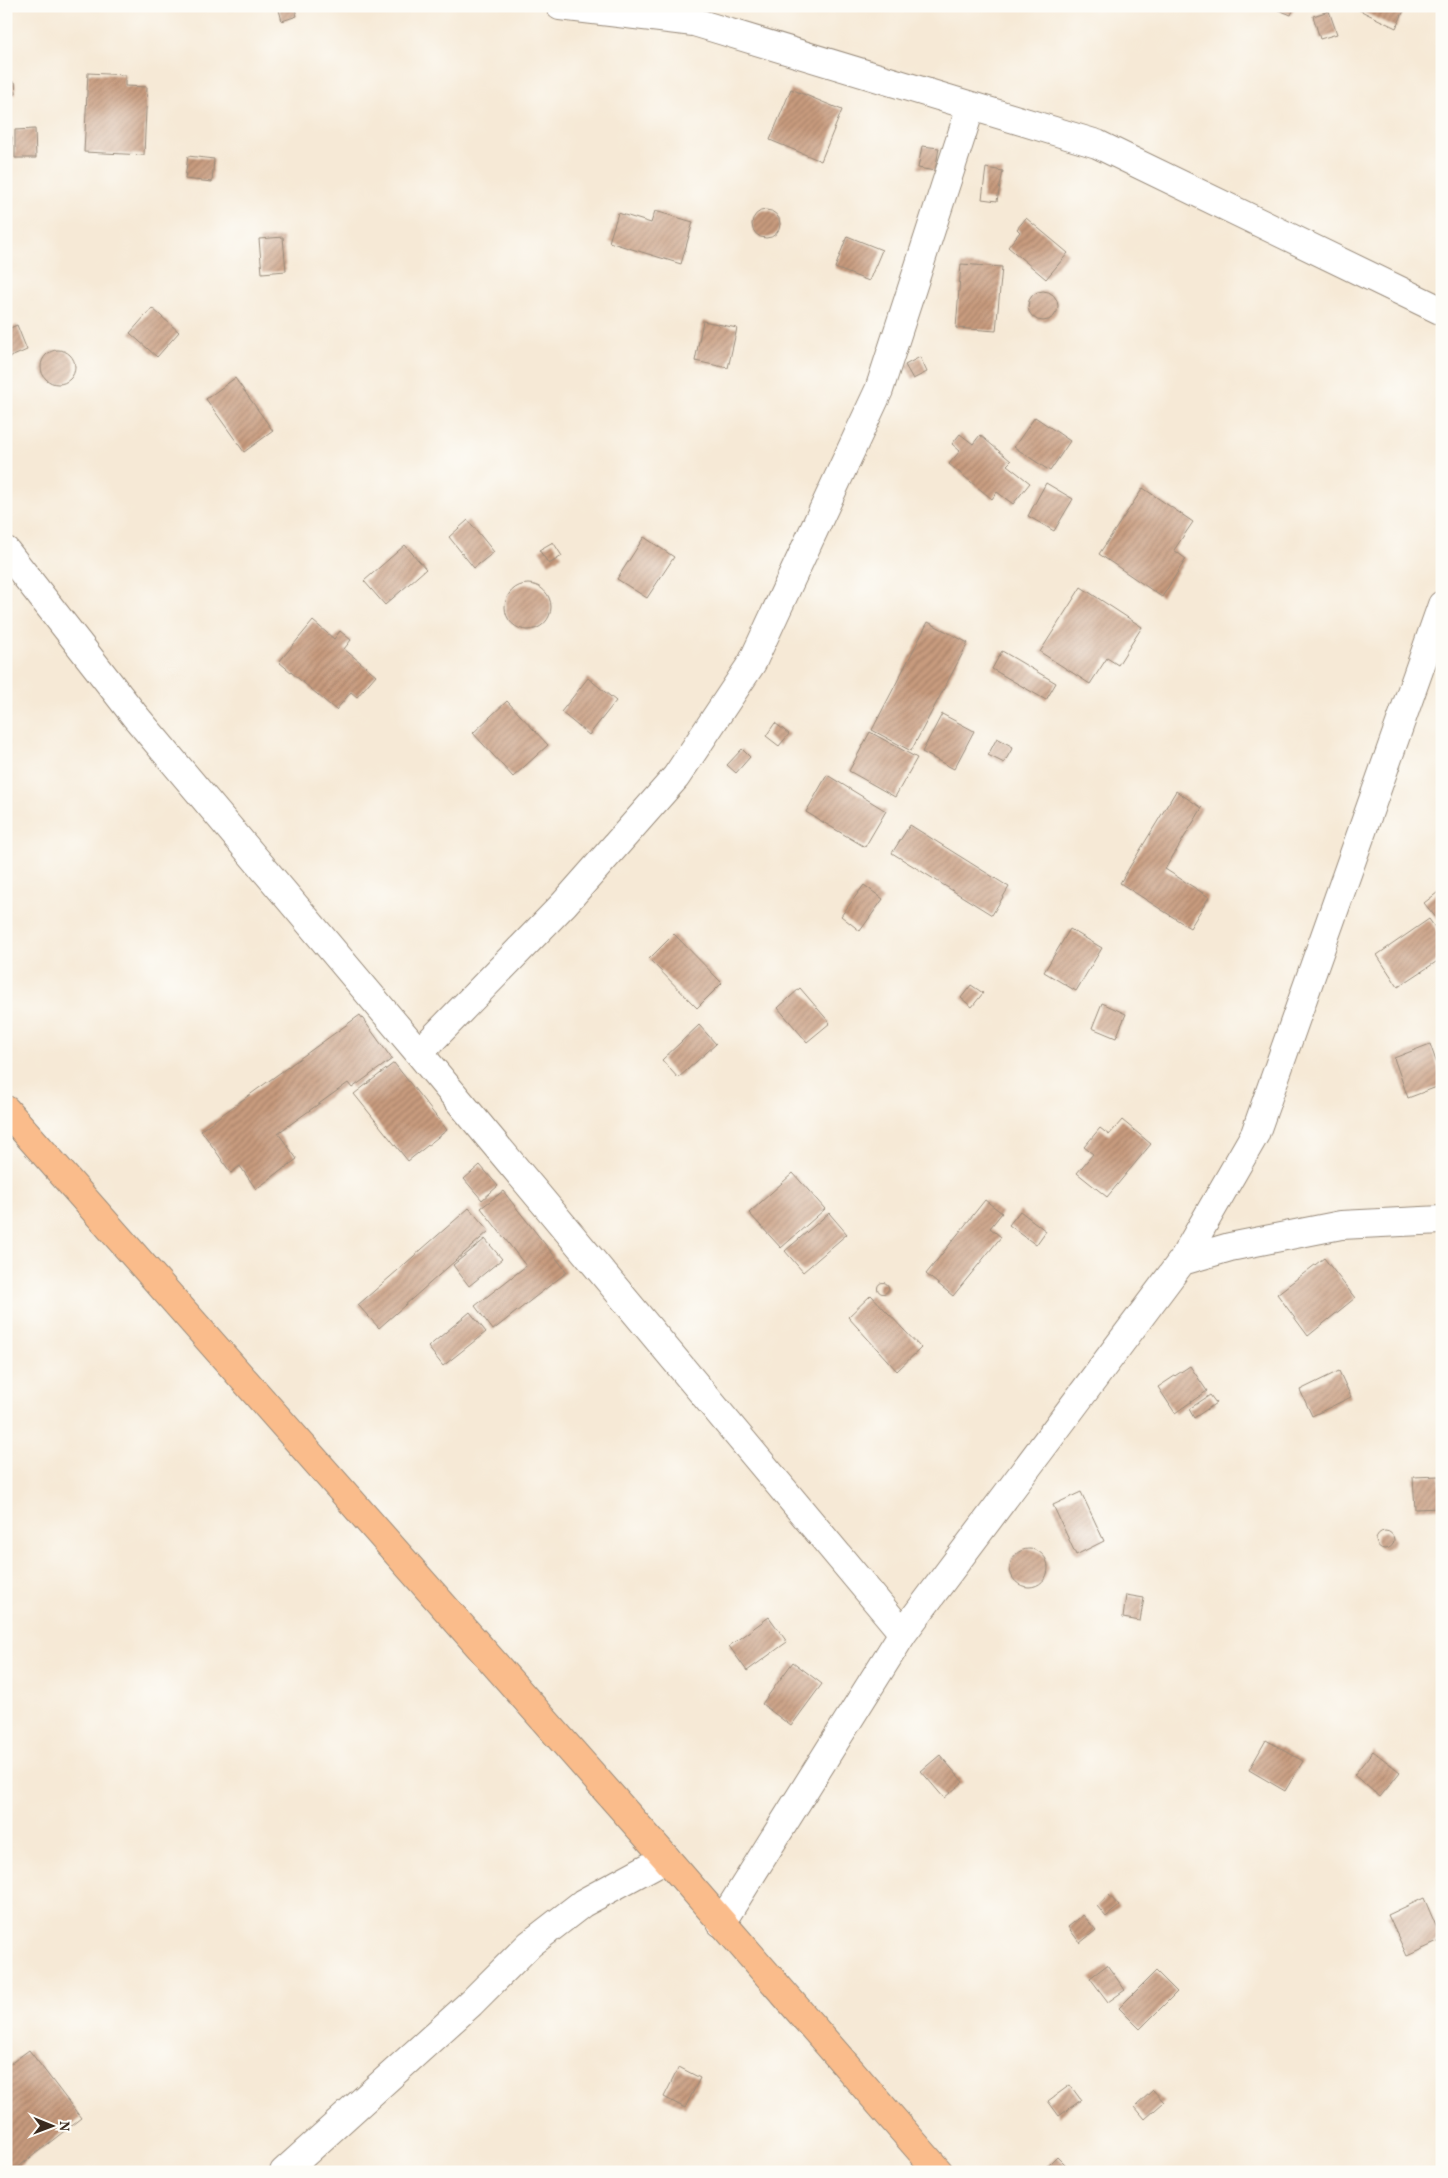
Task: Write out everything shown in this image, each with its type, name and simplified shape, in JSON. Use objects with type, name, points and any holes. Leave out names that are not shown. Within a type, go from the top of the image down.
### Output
[{"type":"highway","points":[[6,1110],[666,1858],[939,2172]]},
{"type":"street","points":[[560,6],[699,14],[971,106],[1097,144],[1442,312]]},
{"type":"street","points":[[419,1053],[564,904],[676,777],[752,663],[878,390],[971,106]]},
{"type":"street","points":[[6,551],[135,716],[903,1633]]},
{"type":"street","points":[[721,1923],[903,1633],[1182,1261],[1255,1134],[1442,606]]},
{"type":"street","points":[[1182,1261],[1230,1247],[1341,1226],[1442,1220]]},
{"type":"street","points":[[284,2172],[471,2004],[530,1944],[583,1903],[666,1858]]},
{"type":"building","points":[[278,6],[294,6],[297,16],[282,21]]},
{"type":"building","points":[[1275,6],[1295,6],[1291,15],[1274,8]]},
{"type":"building","points":[[1351,6],[1406,6],[1396,28]]},
{"type":"building","points":[[1329,11],[1337,34],[1320,39],[1313,16]]},
{"type":"building","points":[[88,73],[125,75],[125,86],[147,87],[144,155],[84,152]]},
{"type":"building","points":[[15,82],[16,94],[6,95],[6,83]]},
{"type":"building","points":[[791,89],[842,110],[821,161],[770,140]]},
{"type":"building","points":[[35,129],[36,158],[15,158],[15,130]]},
{"type":"building","points":[[6,136],[12,137],[10,158],[6,158]]},
{"type":"building","points":[[922,146],[939,148],[935,171],[918,168]]},
{"type":"building","points":[[188,156],[214,159],[212,182],[185,179]]},
{"type":"building","points":[[986,168],[1003,171],[997,201],[982,199]]},
{"type":"building","points":[[766,210],[776,214],[780,224],[776,234],[766,238],[756,234],[752,224],[756,214]]},
{"type":"building","points":[[655,211],[693,222],[681,264],[609,242],[618,213],[651,223]]},
{"type":"building","points":[[1026,218],[1068,253],[1046,279],[1008,247],[1020,232],[1017,229]]},
{"type":"building","points":[[847,236],[882,250],[869,281],[835,268]]},
{"type":"building","points":[[283,237],[286,271],[262,273],[259,239]]},
{"type":"building","points":[[961,264],[1002,267],[996,331],[956,328]]},
{"type":"building","points":[[1043,291],[1054,295],[1058,306],[1054,317],[1043,321],[1032,317],[1028,306],[1032,295]]},
{"type":"building","points":[[152,308],[179,332],[157,357],[130,333]]},
{"type":"building","points":[[703,321],[737,328],[728,368],[695,361]]},
{"type":"building","points":[[17,325],[27,350],[6,359],[6,330]]},
{"type":"building","points":[[58,350],[70,355],[75,367],[70,379],[58,384],[46,379],[41,367],[46,355]]},
{"type":"building","points":[[920,357],[927,372],[913,379],[905,365]]},
{"type":"building","points":[[235,378],[273,431],[244,452],[206,399]]},
{"type":"building","points":[[1035,417],[1070,441],[1050,471],[1014,447]]},
{"type":"building","points":[[960,434],[973,444],[980,435],[1011,461],[1007,465],[1030,483],[1013,504],[997,492],[992,499],[949,464],[960,451],[952,444]]},
{"type":"building","points":[[1046,483],[1073,499],[1054,531],[1028,516]]},
{"type":"building","points":[[1143,488],[1193,522],[1174,550],[1186,559],[1162,597],[1099,554]]},
{"type":"building","points":[[468,520],[494,552],[474,568],[449,537]]},
{"type":"building","points":[[644,537],[674,557],[647,598],[617,579]]},
{"type":"building","points":[[553,542],[562,556],[549,564],[539,550]]},
{"type":"building","points":[[405,545],[426,569],[385,605],[364,581]]},
{"type":"building","points":[[528,584],[541,588],[547,594],[551,607],[547,620],[541,626],[528,630],[515,626],[509,620],[505,607],[509,594],[515,588]]},
{"type":"building","points":[[1081,587],[1142,627],[1118,665],[1107,658],[1090,684],[1040,652]]},
{"type":"building","points":[[313,621],[334,639],[340,631],[351,640],[344,649],[376,675],[357,697],[351,692],[336,710],[279,662]]},
{"type":"building","points":[[928,622],[968,643],[911,751],[872,730]]},
{"type":"building","points":[[1002,651],[1056,683],[1046,700],[992,669]]},
{"type":"building","points":[[588,678],[616,701],[589,735],[561,712]]},
{"type":"building","points":[[507,701],[548,745],[513,777],[473,733]]},
{"type":"building","points":[[942,714],[974,731],[954,769],[922,752]]},
{"type":"building","points":[[775,723],[789,734],[779,746],[766,736]]},
{"type":"building","points":[[870,732],[917,758],[895,797],[849,771]]},
{"type":"building","points":[[997,738],[1013,747],[1004,763],[988,755]]},
{"type":"building","points":[[742,749],[750,757],[736,773],[727,765]]},
{"type":"building","points":[[827,775],[886,811],[865,847],[806,812]]},
{"type":"building","points":[[1176,791],[1202,808],[1165,869],[1209,897],[1190,928],[1120,883]]},
{"type":"building","points":[[910,825],[1009,887],[992,915],[892,853]]},
{"type":"building","points":[[864,885],[883,899],[860,931],[841,916]]},
{"type":"building","points":[[1442,889],[1442,925],[1424,903]]},
{"type":"building","points":[[1429,919],[1442,938],[1442,958],[1398,987],[1377,955]]},
{"type":"building","points":[[1070,929],[1102,948],[1076,991],[1044,972]]},
{"type":"building","points":[[674,934],[722,983],[697,1008],[649,959]]},
{"type":"building","points":[[971,985],[983,993],[972,1007],[961,998]]},
{"type":"building","points":[[800,988],[830,1023],[807,1042],[778,1008]]},
{"type":"building","points":[[1102,1003],[1126,1014],[1116,1038],[1092,1028]]},
{"type":"building","points":[[360,1015],[392,1059],[352,1088],[348,1083],[278,1133],[297,1159],[256,1189],[240,1166],[231,1173],[201,1130]]},
{"type":"building","points":[[699,1025],[716,1044],[678,1078],[662,1060]]},
{"type":"building","points":[[1430,1044],[1442,1078],[1442,1085],[1408,1098],[1394,1058]]},
{"type":"building","points":[[394,1063],[447,1130],[408,1161],[354,1094]]},
{"type":"building","points":[[1122,1120],[1151,1144],[1107,1197],[1077,1173],[1093,1154],[1084,1147],[1100,1128],[1109,1135]]},
{"type":"building","points":[[480,1165],[498,1186],[482,1200],[464,1179]]},
{"type":"building","points":[[793,1173],[825,1209],[781,1248],[749,1213]]},
{"type":"building","points":[[503,1191],[567,1272],[493,1330],[475,1306],[526,1266],[481,1208]]},
{"type":"building","points":[[985,1200],[1002,1213],[990,1228],[1001,1237],[953,1296],[926,1274]]},
{"type":"building","points":[[469,1208],[489,1231],[379,1328],[358,1305]]},
{"type":"building","points":[[1020,1211],[1046,1231],[1036,1245],[1009,1225]]},
{"type":"building","points":[[829,1213],[847,1234],[803,1272],[785,1251]]},
{"type":"building","points":[[485,1239],[502,1259],[469,1286],[453,1265]]},
{"type":"building","points":[[1324,1258],[1355,1298],[1308,1336],[1277,1294]]},
{"type":"building","points":[[881,1283],[885,1283],[888,1288],[887,1292],[881,1293],[878,1290],[878,1286]]},
{"type":"building","points":[[871,1295],[921,1348],[897,1371],[848,1317]]},
{"type":"building","points":[[470,1312],[486,1332],[443,1366],[428,1347]]},
{"type":"building","points":[[1190,1366],[1207,1391],[1175,1413],[1158,1387]]},
{"type":"building","points":[[1339,1371],[1351,1397],[1312,1416],[1300,1390]]},
{"type":"building","points":[[1210,1395],[1216,1403],[1194,1418],[1189,1409]]},
{"type":"building","points":[[1439,1476],[1440,1508],[1415,1509],[1413,1477]]},
{"type":"building","points":[[1081,1492],[1104,1541],[1076,1555],[1053,1505]]},
{"type":"building","points":[[1385,1531],[1391,1534],[1394,1540],[1391,1546],[1385,1549],[1379,1546],[1376,1540],[1379,1534]]},
{"type":"building","points":[[1029,1549],[1043,1554],[1048,1568],[1043,1582],[1029,1587],[1015,1582],[1010,1568],[1015,1554]]},
{"type":"building","points":[[1126,1595],[1144,1598],[1140,1621],[1123,1618]]},
{"type":"building","points":[[769,1617],[787,1642],[747,1671],[729,1646]]},
{"type":"building","points":[[793,1662],[822,1684],[791,1726],[762,1704]]},
{"type":"building","points":[[1266,1740],[1303,1761],[1285,1791],[1249,1770]]},
{"type":"building","points":[[1373,1751],[1400,1772],[1380,1797],[1354,1775]]},
{"type":"building","points":[[940,1755],[963,1782],[944,1798],[921,1771]]},
{"type":"building","points":[[1109,1895],[1119,1906],[1106,1917],[1097,1906]]},
{"type":"building","points":[[1424,1898],[1442,1940],[1407,1956],[1388,1915]]},
{"type":"building","points":[[1083,1915],[1096,1930],[1080,1943],[1068,1927]]},
{"type":"building","points":[[1107,1965],[1125,1990],[1108,2002],[1090,1978]]},
{"type":"building","points":[[1156,1971],[1177,1992],[1140,2029],[1119,2008]]},
{"type":"building","points":[[29,2050],[81,2118],[12,2172],[6,2172],[6,2067]]},
{"type":"building","points":[[679,2067],[700,2078],[685,2108],[664,2097]]},
{"type":"building","points":[[1070,2085],[1081,2100],[1059,2116],[1048,2101]]},
{"type":"building","points":[[1153,2090],[1164,2102],[1145,2119],[1135,2107]]},
{"type":"building","points":[[1057,2156],[1067,2166],[1061,2172],[1045,2172],[1043,2170]]}]
